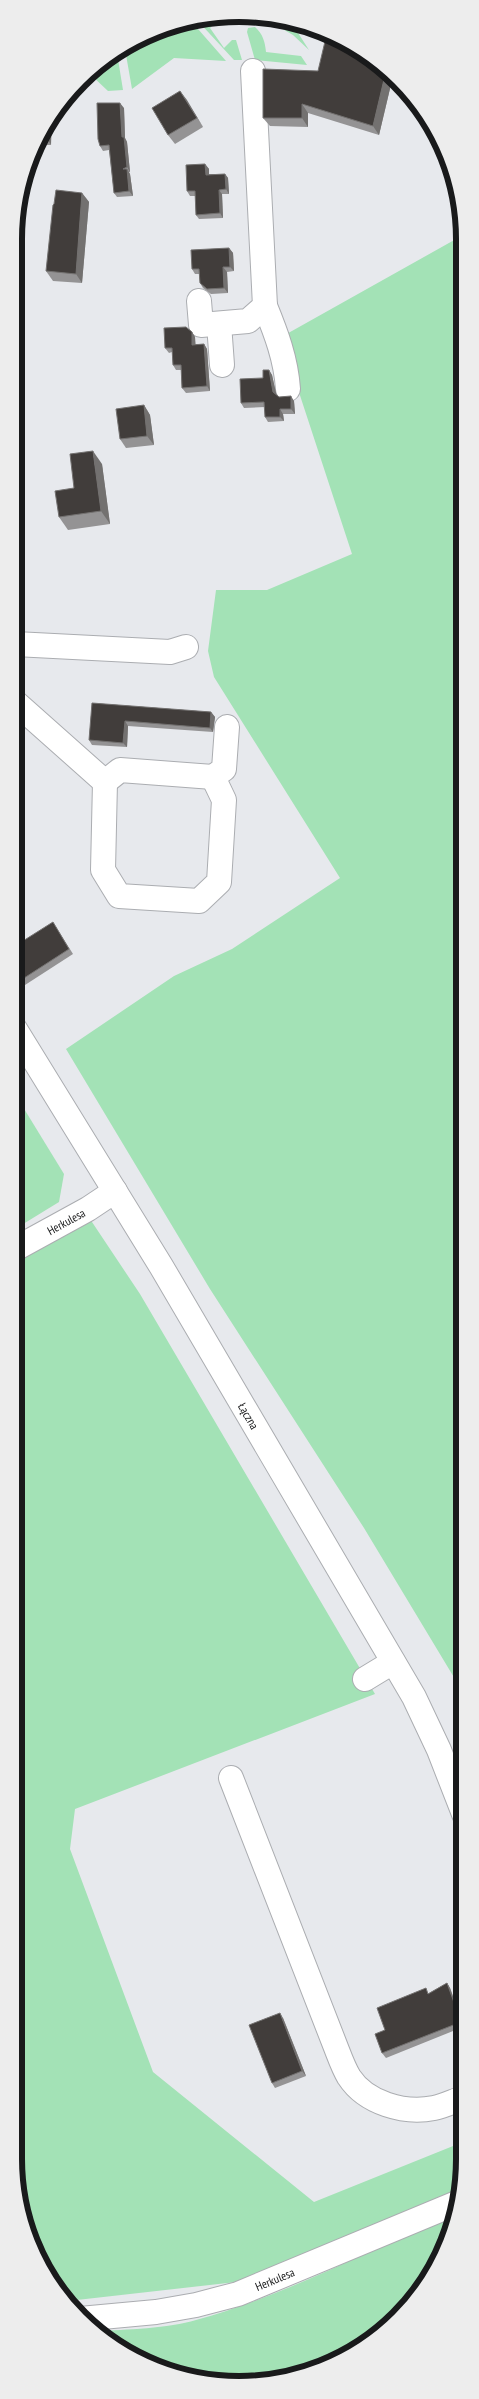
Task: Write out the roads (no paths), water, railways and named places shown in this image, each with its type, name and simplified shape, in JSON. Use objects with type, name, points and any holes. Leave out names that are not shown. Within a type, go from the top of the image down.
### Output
[{"type":"street","points":[[253,71],[265,306],[277,335],[287,373],[288,389]]},
{"type":"street","points":[[199,302],[201,325],[248,321],[265,306]]},
{"type":"street","points":[[220,324],[222,365]]},
{"type":"street","points":[[22,644],[170,652],[186,647]]},
{"type":"street","points":[[22,708],[105,782],[103,870],[119,896],[199,901],[219,882],[224,800],[213,777]]},
{"type":"street","points":[[105,782],[120,770],[213,777],[224,770],[226,727]]},
{"type":"street","name":"Łączna","points":[[22,1040],[212,1350],[394,1662],[433,1735],[456,1794]]},
{"type":"street","name":"Herkulesa","points":[[22,1245],[88,1209],[115,1191]]},
{"type":"street","points":[[365,1679],[394,1662]]},
{"type":"street","points":[[231,1778],[334,2045],[349,2077],[362,2092],[378,2102],[395,2107],[418,2110],[435,2108],[456,2100]]},
{"type":"street","name":"Herkulesa","points":[[91,2318],[156,2312],[196,2305],[238,2294],[451,2205]]}]
